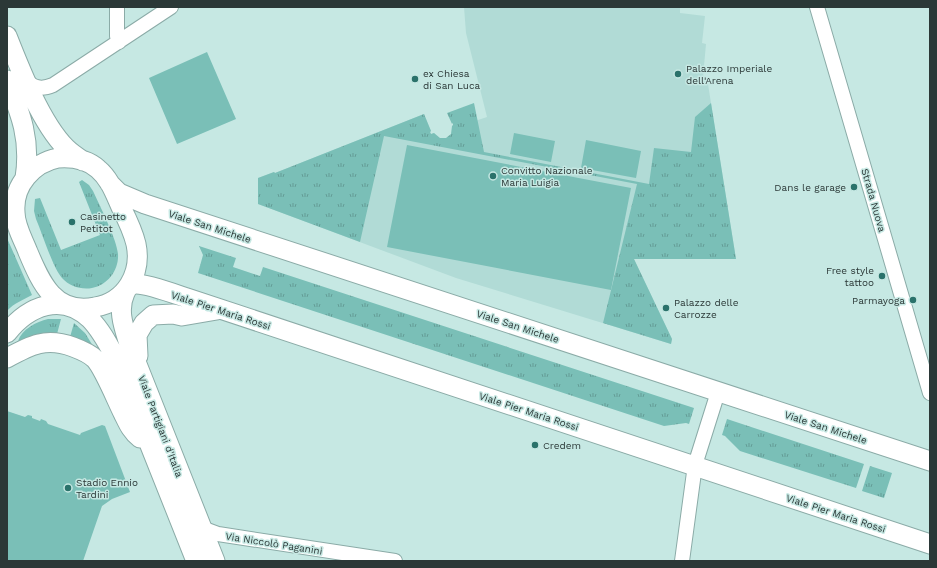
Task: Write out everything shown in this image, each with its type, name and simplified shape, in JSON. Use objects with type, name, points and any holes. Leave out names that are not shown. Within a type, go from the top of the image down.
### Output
[{"type":"main road","points":[[7,36],[21,117],[26,137],[28,158],[13,196],[16,220],[37,272],[50,294],[60,302],[72,307]]},
{"type":"main road","points":[[7,333],[21,318],[36,309],[52,305],[87,309],[102,306],[115,299],[127,288],[132,282],[137,268],[137,250],[133,235],[110,184],[98,168],[66,148],[42,112],[15,76]]},
{"type":"main road","points":[[13,196],[35,168],[50,160],[58,158],[73,158],[87,162]]},
{"type":"main road","name":"Viale San Michele","points":[[110,184],[119,193],[146,204],[930,461]]},
{"type":"main road","name":"Viale Pier Maria Rossi","points":[[127,288],[133,284],[142,285],[221,309],[930,544]]},
{"type":"main road","name":"Viale Partigiani d'Italia","points":[[127,288],[121,304],[121,314],[126,333],[214,561]]},
{"type":"main road","name":"Viale Partigiani d'Italia","points":[[72,307],[91,320],[106,340],[120,370],[196,561]]},
{"type":"main road","points":[[138,366],[137,334],[144,323],[153,315],[173,314],[182,316],[221,309]]},
{"type":"main road","points":[[7,358],[29,346],[47,342],[69,345],[90,355],[101,368],[130,428],[147,444],[156,460]]},
{"type":"street","points":[[117,7],[117,36],[119,42]]},
{"type":"street","points":[[15,76],[27,80],[33,86],[47,88],[171,7]]},
{"type":"street","name":"Strada Nuova","points":[[816,7],[930,393]]},
{"type":"street","points":[[682,561],[695,465],[718,392]]},
{"type":"street","name":"Via Niccolò Paganini","points":[[202,528],[218,534],[395,561]]},
{"type":"shaded area","name":"Convitto Nazionale Maria Luigia","points":[[464,7],[680,7],[680,13],[705,16],[702,43],[706,44],[703,77],[707,78],[736,259],[634,259],[672,339],[671,344],[456,278],[258,204],[258,178],[274,172],[275,173],[424,114],[431,134],[434,133],[440,142],[449,138],[457,127],[487,117],[466,33]]},
{"type":"green space","points":[[207,52],[236,119],[177,144],[149,78]]},
{"type":"green space","points":[[474,103],[484,152],[649,184],[654,148],[691,152],[695,117],[711,103],[736,259],[634,259],[672,339],[671,344],[603,323],[637,184],[384,136],[360,242],[258,204],[258,178],[274,172],[275,173],[424,114],[431,134],[434,133],[440,138],[446,138],[451,134],[453,125],[447,113]]},
{"type":"green space","points":[[514,133],[555,141],[551,162],[510,154]]},
{"type":"green space","points":[[586,140],[641,151],[636,178],[581,168]]},
{"type":"green space","points":[[407,145],[631,188],[611,290],[387,247]]},
{"type":"green space","points":[[82,180],[89,185],[93,191],[104,214],[118,254],[117,266],[108,280],[103,284],[92,288],[80,288],[72,285],[62,278],[55,267],[34,211],[35,199],[40,198],[61,250],[100,235],[79,182]]},
{"type":"green space","points":[[7,238],[32,295],[7,311]]},
{"type":"green space","points":[[199,246],[236,258],[233,267],[260,276],[263,267],[694,408],[689,424],[686,423],[664,426],[198,273],[203,255]]},
{"type":"green space","points":[[48,319],[61,319],[57,334],[29,337],[18,341],[23,333],[30,327]]},
{"type":"green space","points":[[74,323],[85,333],[93,346],[70,337]]},
{"type":"green space","name":"Stadio Ennio Tardini","points":[[7,411],[25,417],[28,415],[32,416],[32,418],[40,421],[41,419],[46,421],[48,424],[80,435],[81,433],[102,425],[105,426],[130,492],[112,499],[102,506],[83,561],[7,561]]},
{"type":"green space","points":[[727,419],[864,464],[856,488],[740,451],[725,436],[722,435]]},
{"type":"green space","points":[[870,466],[892,473],[884,498],[862,491]]},
{"type":"place","name":"Palazzo Imperiale dell'Arena","points":[[678,74]]},
{"type":"place","name":"ex Chiesa di San Luca","points":[[415,79]]},
{"type":"place","name":"Convitto Nazionale Maria Luigia","points":[[493,176]]},
{"type":"place","name":"Dans le garage","points":[[854,187]]},
{"type":"place","name":"Casinetto Petitot","points":[[72,222]]},
{"type":"place","name":"Free style tattoo","points":[[882,276]]},
{"type":"place","name":"Parmayoga","points":[[913,300]]},
{"type":"place","name":"Palazzo delle Carrozze","points":[[666,308]]},
{"type":"place","name":"Credem","points":[[535,445]]},
{"type":"place","name":"Stadio Ennio Tardini","points":[[68,488]]}]
